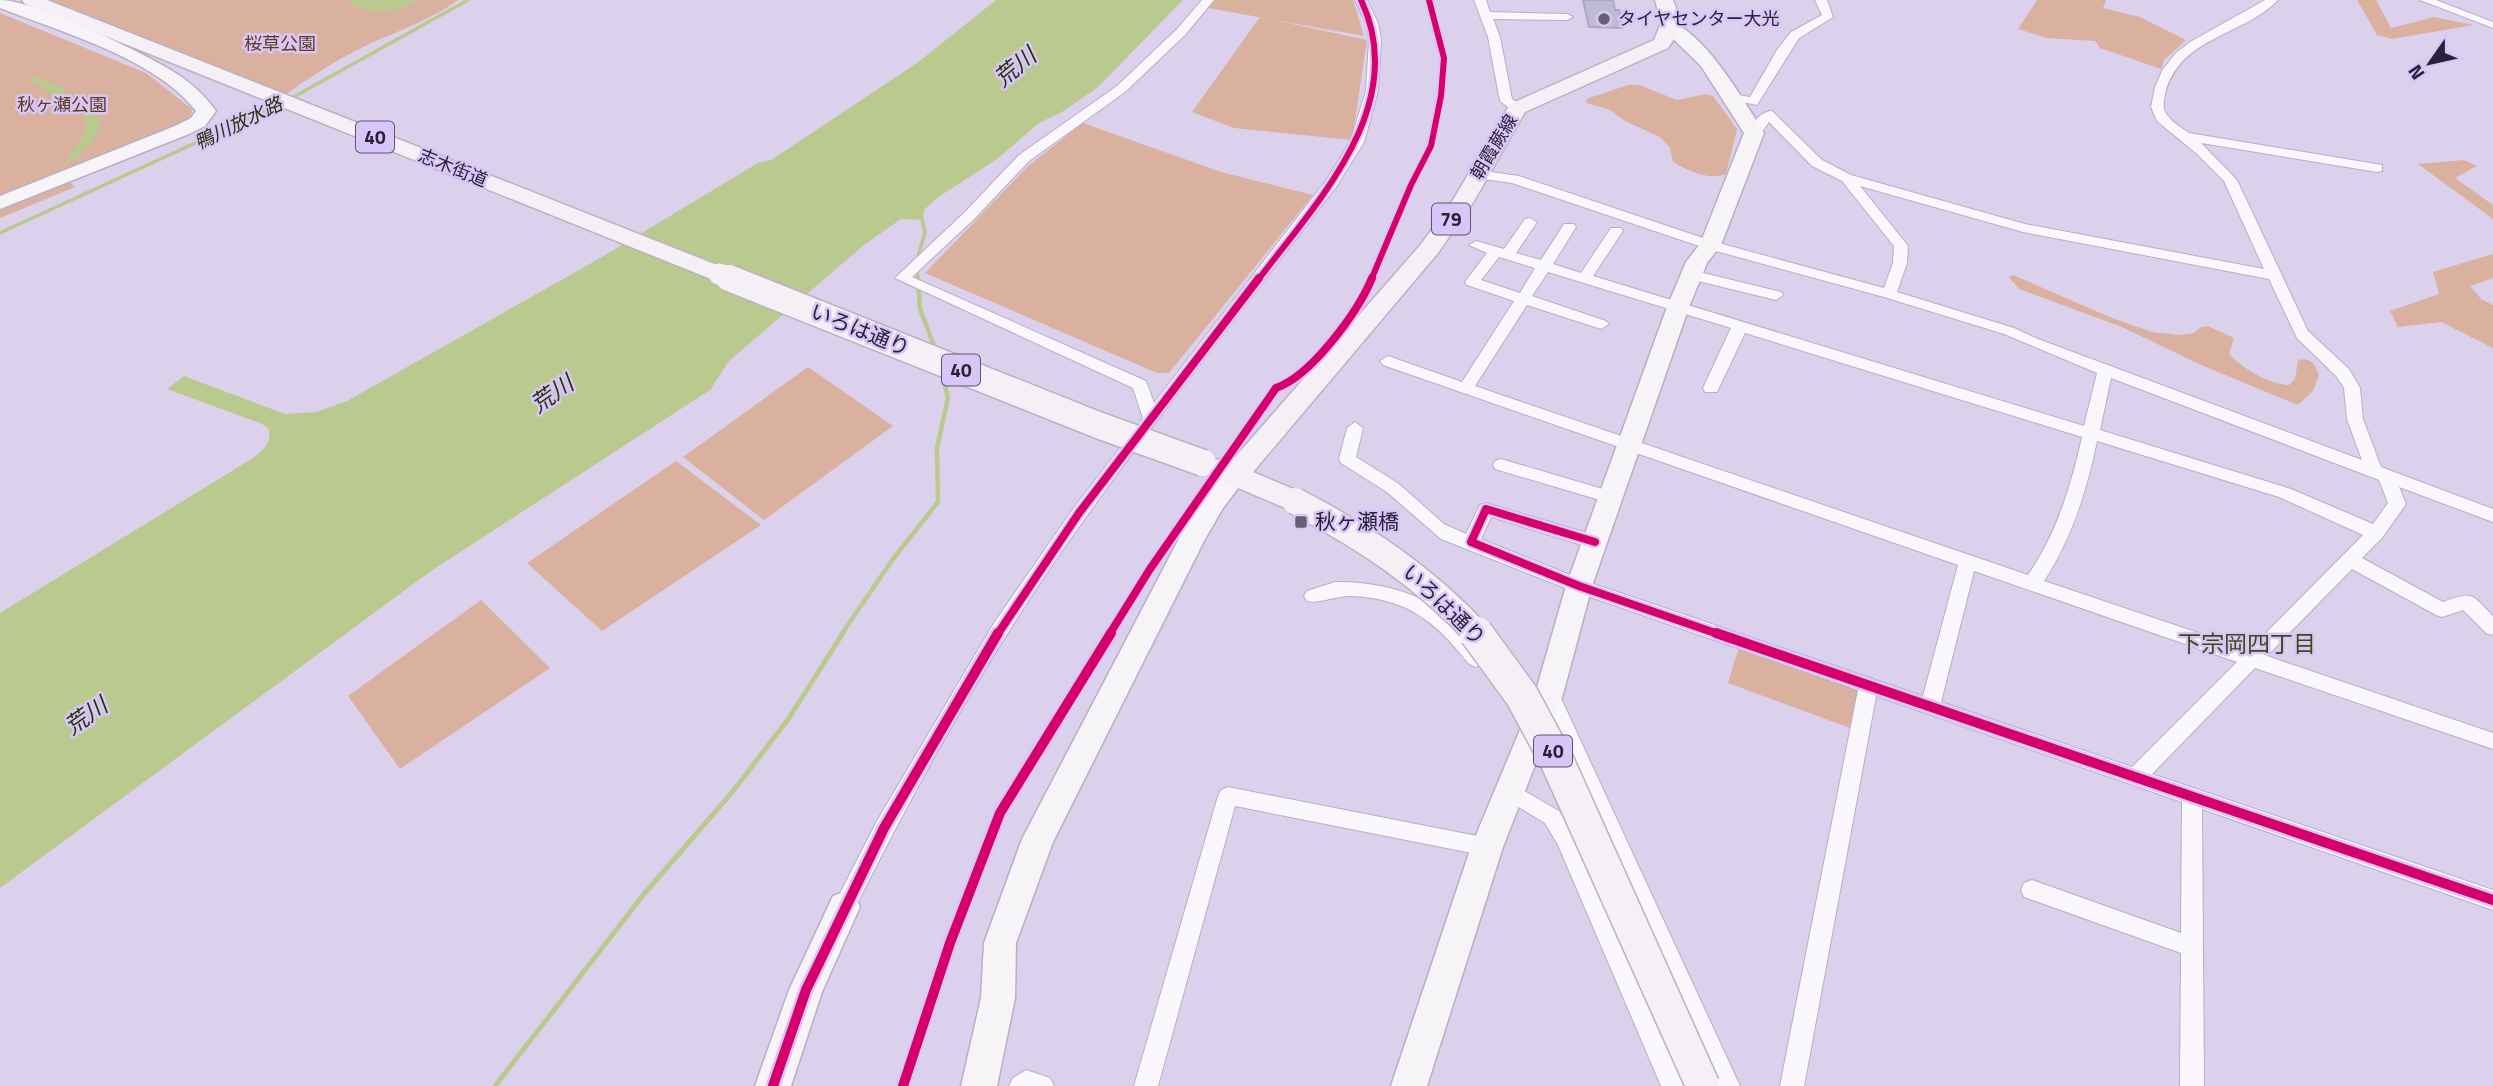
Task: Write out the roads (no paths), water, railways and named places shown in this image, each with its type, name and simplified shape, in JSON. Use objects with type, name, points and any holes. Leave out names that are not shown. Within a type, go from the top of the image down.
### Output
[{"type":"main road","name":"志木街道","points":[[31,0],[719,274]]},
{"type":"main road","points":[[1664,0],[1671,16],[1671,27]]},
{"type":"main road","name":"朝霞蕨線","points":[[1235,475],[1417,266],[1444,230],[1517,108],[1537,96],[1651,50],[1665,40],[1671,27]]},
{"type":"main road","name":"いろは通り","points":[[719,274],[1098,425],[1235,475],[1295,501],[1358,535],[1419,577],[1453,608],[1499,660],[1534,715],[1561,767],[1703,1086]]},
{"type":"street","points":[[1152,417],[1140,385],[902,278],[970,215],[1024,158],[1121,89],[1181,32],[1208,0]]},
{"type":"street","points":[[772,1086],[806,990],[884,828],[1002,628],[1079,513],[1331,184],[1357,142],[1372,91],[1375,58],[1374,33],[1361,0]]},
{"type":"street","points":[[1480,0],[1494,37],[1506,101],[1517,108]]},
{"type":"street","points":[[1504,0],[1505,15]]},
{"type":"street","points":[[1742,99],[1795,34],[1827,17],[1821,0]]},
{"type":"street","points":[[2135,778],[2376,533],[2397,504],[2355,419],[2352,388],[2343,373],[2302,334],[2230,180],[2216,163],[2161,117],[2156,103],[2166,75],[2193,44],[2243,20],[2272,0]]},
{"type":"street","points":[[2426,0],[2491,25]]},
{"type":"street","points":[[0,2],[148,63],[184,89],[206,111],[198,122],[182,130],[0,204]]},
{"type":"street","points":[[1486,15],[1567,17]]},
{"type":"street","points":[[1671,27],[1685,37],[1761,123],[1816,163],[1846,178],[2023,228],[2274,275]]},
{"type":"street","points":[[1409,1086],[1487,846],[1549,694],[1579,586],[1678,307],[1697,262],[1710,246],[1761,123]]},
{"type":"street","points":[[2185,137],[2377,168]]},
{"type":"street","points":[[1477,174],[1514,179],[1710,246],[1889,294],[2009,331],[2034,343],[2493,516]]},
{"type":"street","points":[[1846,178],[1901,246],[1900,263],[1889,294]]},
{"type":"street","points":[[1530,222],[1472,282],[1601,324]]},
{"type":"street","points":[[1465,388],[1569,227]]},
{"type":"street","points":[[1585,278],[1616,231]]},
{"type":"street","points":[[1476,245],[2285,493],[2376,533]]},
{"type":"street","points":[[1691,275],[1776,295]]},
{"type":"street","points":[[1711,388],[1740,326]]},
{"type":"street","points":[[1388,361],[1628,446],[2493,741]]},
{"type":"street","points":[[2032,584],[2050,559],[2074,502],[2092,433],[2099,385],[2106,370]]},
{"type":"street","points":[[1355,428],[1347,459],[1392,487],[1438,531],[1454,540],[1471,542],[1579,586],[2493,900]]},
{"type":"street","points":[[1501,465],[1610,498]]},
{"type":"street","points":[[979,1086],[998,998],[1000,943],[1038,839],[1192,538],[1214,501],[1235,475]]},
{"type":"street","points":[[1471,542],[1486,509],[1595,542]]},
{"type":"street","points":[[2350,560],[2442,610],[2466,601],[2493,628]]},
{"type":"street","points":[[1930,706],[1968,561]]},
{"type":"street","points":[[1313,596],[1320,590],[1337,588],[1362,590],[1419,603],[1462,642],[1485,671],[1530,741]]},
{"type":"street","points":[[1792,1086],[1869,685]]},
{"type":"street","points":[[1549,694],[1728,1086]]},
{"type":"street","points":[[1509,791],[1552,817],[1566,840],[1673,1086]]},
{"type":"street","points":[[1146,1086],[1228,796],[1487,846]]},
{"type":"street","points":[[2192,797],[2192,1086]]},
{"type":"street","points":[[2032,890],[2192,947]]},
{"type":"street","points":[[1021,1086],[1026,1082],[1042,1086]]},
{"type":"water","points":[[347,0],[417,0],[401,8],[382,12],[363,9]]},
{"type":"water","name":"荒川","points":[[996,0],[1183,0],[1097,88],[1062,112],[1039,123],[997,159],[937,198],[925,209],[922,220],[901,219],[864,245],[729,361],[710,390],[431,571],[0,888],[0,613],[253,458],[268,442],[268,428],[262,424],[167,389],[184,376],[285,414],[316,412],[347,401],[602,257],[758,163],[771,160],[917,63]]},
{"type":"water","points":[[31,75],[64,88],[68,97],[99,117],[96,137],[74,161],[68,162],[68,156],[84,133],[85,120],[75,110],[63,107],[47,91],[29,81]]},
{"type":"waterway","name":"鴨川放水路","points":[[290,99],[468,0]]},
{"type":"waterway","name":"鴨川放水路","points":[[0,233],[282,103]]},
{"type":"waterway","points":[[917,260],[925,232],[921,215]]},
{"type":"waterway","points":[[917,269],[918,280]]},
{"type":"waterway","points":[[918,278],[920,309],[935,348]]},
{"type":"waterway","points":[[841,635],[893,559],[938,502],[937,448],[948,398],[942,374]]},
{"type":"waterway","points":[[495,1086],[644,894],[734,790],[789,718],[843,633]]},
{"type":"place","name":"タイヤセンター大光","points":[[1604,19]]},
{"type":"place","name":"秋ヶ瀬橋","points":[[1301,522]]},
{"type":"district","name":"下宗岡四丁目","points":[[2247,644]]},
{"type":"park label","name":"桜草公園","points":[[280,44]]},
{"type":"park label","name":"秋ヶ瀬公園","points":[[62,105]]}]
